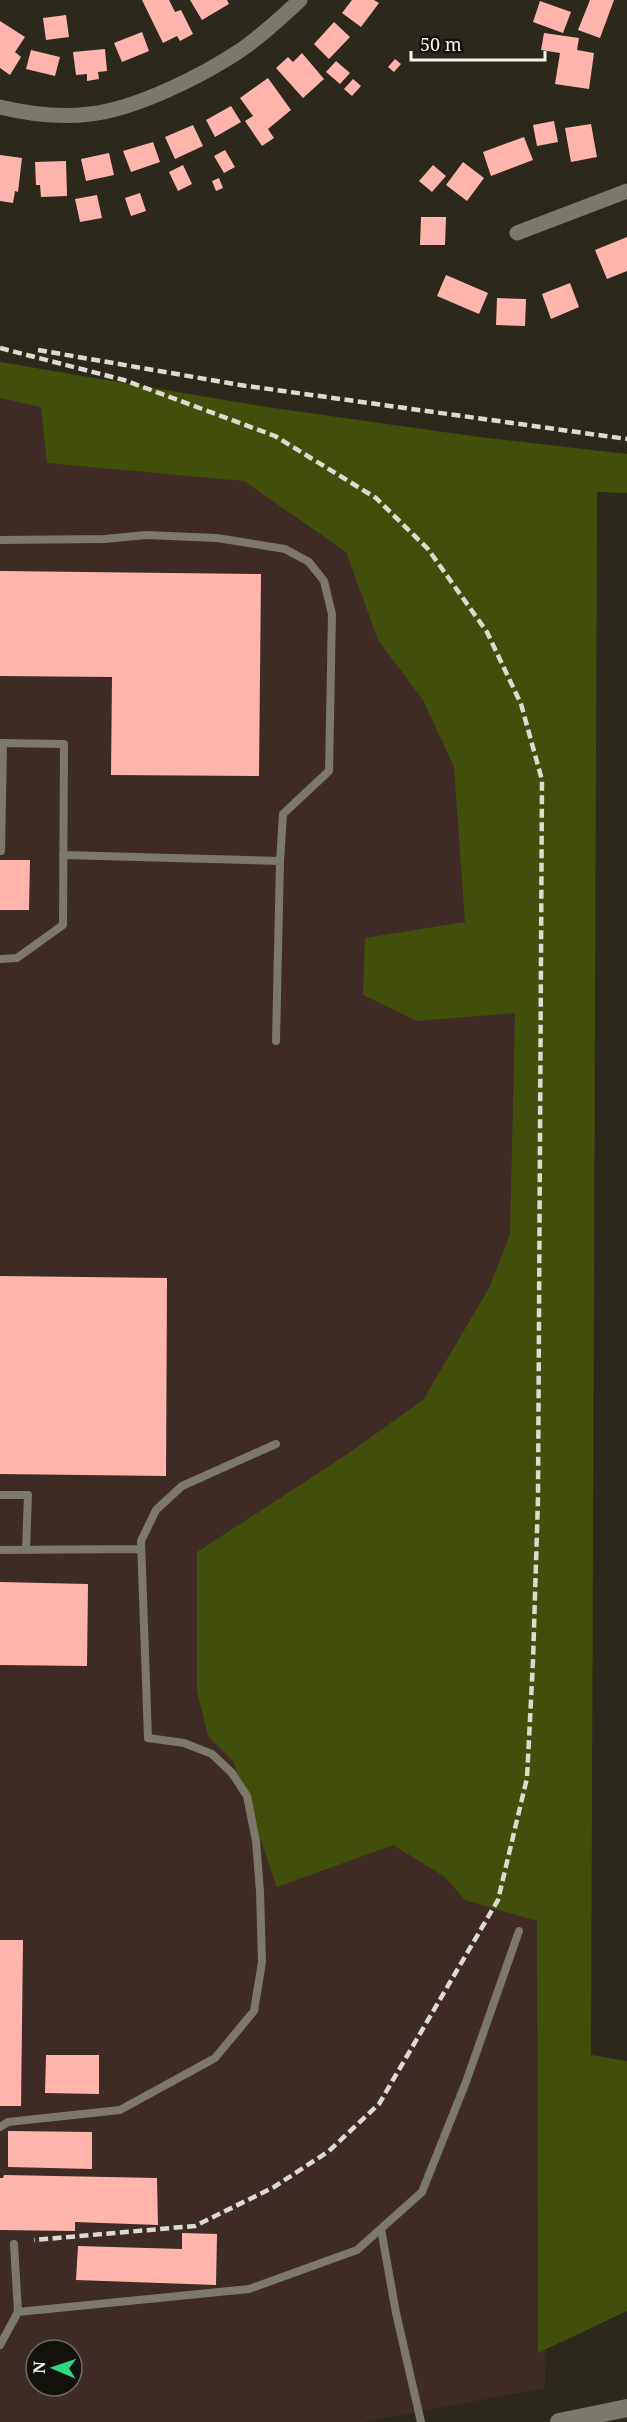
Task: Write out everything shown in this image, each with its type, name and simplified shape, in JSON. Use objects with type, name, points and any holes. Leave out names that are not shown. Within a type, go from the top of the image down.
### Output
[{"type":"street","points":[[0,107],[45,115],[68,115],[91,114],[137,102],[180,84],[240,51],[300,0]]},
{"type":"street","points":[[517,232],[627,191]]},
{"type":"street","points":[[559,2422],[627,2408]]},
{"type":"lane","points":[[0,540],[105,539],[146,535],[217,538],[285,549],[309,562],[324,581],[332,614],[329,771],[283,814],[276,1041]]},
{"type":"lane","points":[[0,959],[17,958],[63,925],[64,744],[1,743],[1,851]]},
{"type":"lane","points":[[63,855],[280,861]]},
{"type":"lane","points":[[0,2127],[8,2122],[120,2109],[215,2058],[254,2012],[262,1962],[260,1892],[256,1841],[247,1796],[232,1773],[212,1755],[184,1743],[148,1738],[141,1541],[156,1510],[182,1486],[276,1444]]},
{"type":"lane","points":[[0,1495],[28,1495],[26,1550]]},
{"type":"lane","points":[[0,1550],[141,1549]]},
{"type":"lane","points":[[18,2312],[249,2289],[357,2250],[422,2192],[466,2082],[519,1930]]},
{"type":"lane","points":[[381,2229],[396,2313],[421,2422]]},
{"type":"lane","points":[[0,2345],[18,2312],[14,2244]]},
{"type":"shaded area","points":[[0,361],[575,474],[545,2388],[364,2422],[0,2422]]},
{"type":"green space","points":[[0,362],[260,406],[479,437],[627,454],[627,493],[597,492],[591,2055],[627,2061],[627,2311],[538,2353],[537,1921],[465,1900],[445,1877],[393,1845],[277,1887],[233,1761],[208,1736],[197,1691],[197,1552],[346,1455],[423,1400],[489,1288],[510,1235],[515,1013],[417,1021],[363,995],[365,938],[465,922],[454,767],[423,700],[378,640],[346,552],[244,481],[47,463],[41,407],[0,398]]},
{"type":"building","points":[[142,0],[169,0],[175,12],[181,10],[193,34],[180,41],[177,36],[163,43]]},
{"type":"building","points":[[190,0],[227,0],[229,4],[202,20]]},
{"type":"building","points":[[352,0],[374,0],[379,3],[361,27],[342,13]]},
{"type":"building","points":[[590,0],[614,0],[600,38],[578,30]]},
{"type":"building","points":[[540,1],[571,12],[563,33],[533,22]]},
{"type":"building","points":[[66,15],[69,37],[46,40],[43,18]]},
{"type":"building","points":[[0,21],[25,37],[15,52],[21,57],[10,75],[0,68]]},
{"type":"building","points":[[334,22],[350,37],[329,59],[314,44]]},
{"type":"building","points":[[142,32],[149,51],[122,62],[114,43]]},
{"type":"building","points":[[544,33],[579,38],[577,50],[594,53],[589,89],[555,84],[560,53],[541,50]]},
{"type":"building","points":[[105,49],[107,71],[98,72],[99,79],[87,81],[87,74],[76,75],[73,52]]},
{"type":"building","points":[[31,50],[60,57],[55,76],[26,69]]},
{"type":"building","points":[[302,53],[324,79],[303,98],[276,68],[288,57],[293,62]]},
{"type":"building","points":[[395,59],[401,64],[394,72],[388,67]]},
{"type":"building","points":[[336,61],[350,73],[340,84],[326,72]]},
{"type":"building","points":[[268,78],[291,110],[268,129],[274,138],[262,146],[245,121],[253,116],[240,98]]},
{"type":"building","points":[[353,79],[361,86],[352,96],[344,89]]},
{"type":"building","points":[[231,106],[241,122],[215,137],[206,120]]},
{"type":"building","points":[[554,121],[558,142],[537,146],[533,125]]},
{"type":"building","points":[[591,124],[597,157],[571,162],[565,128]]},
{"type":"building","points":[[193,125],[203,146],[175,159],[165,137]]},
{"type":"building","points":[[524,137],[533,160],[491,176],[483,152]]},
{"type":"building","points":[[153,142],[160,162],[131,172],[123,151]]},
{"type":"building","points":[[225,150],[235,167],[224,173],[214,156]]},
{"type":"building","points":[[109,153],[114,175],[86,181],[81,159]]},
{"type":"building","points":[[0,155],[22,158],[18,192],[15,191],[13,203],[0,201]]},
{"type":"building","points":[[66,161],[67,196],[41,197],[40,185],[36,185],[35,162]]},
{"type":"building","points":[[463,162],[484,178],[467,201],[446,185]]},
{"type":"building","points":[[183,165],[192,184],[178,191],[169,172]]},
{"type":"building","points":[[433,165],[446,176],[432,192],[419,181]]},
{"type":"building","points":[[219,178],[223,188],[216,191],[212,181]]},
{"type":"building","points":[[140,193],[146,211],[131,216],[125,198]]},
{"type":"building","points":[[97,195],[102,218],[80,222],[75,199]]},
{"type":"building","points":[[421,217],[446,217],[445,245],[420,245]]},
{"type":"building","points":[[627,237],[627,271],[607,279],[595,250]]},
{"type":"building","points":[[446,275],[488,293],[479,314],[437,296]]},
{"type":"building","points":[[570,283],[579,307],[551,319],[542,294]]},
{"type":"building","points":[[497,298],[526,299],[525,326],[496,325]]},
{"type":"building","points":[[0,571],[261,574],[259,776],[111,775],[112,677],[0,676]]},
{"type":"building","points":[[0,860],[30,860],[29,910],[0,910]]},
{"type":"building","points":[[0,1276],[167,1278],[166,1476],[0,1474]]},
{"type":"building","points":[[0,1582],[88,1584],[87,1666],[0,1665]]},
{"type":"building","points":[[0,1940],[23,1940],[21,2106],[0,2106]]},
{"type":"building","points":[[46,2055],[99,2055],[99,2094],[45,2093]]},
{"type":"building","points":[[8,2131],[92,2132],[92,2169],[8,2167]]},
{"type":"building","points":[[4,2175],[157,2178],[158,2225],[75,2222],[75,2231],[0,2230],[0,2178]]},
{"type":"building","points":[[182,2233],[217,2234],[216,2285],[76,2280],[78,2246],[182,2249]]},
{"type":"railway","points":[[0,348],[124,380],[275,436],[376,498],[428,549],[487,632],[521,704],[542,780],[538,1498],[533,1661],[527,1778],[498,1900],[379,2104],[329,2151],[274,2187],[195,2226],[34,2240]]},
{"type":"railway","points":[[38,350],[240,385],[627,439]]}]
